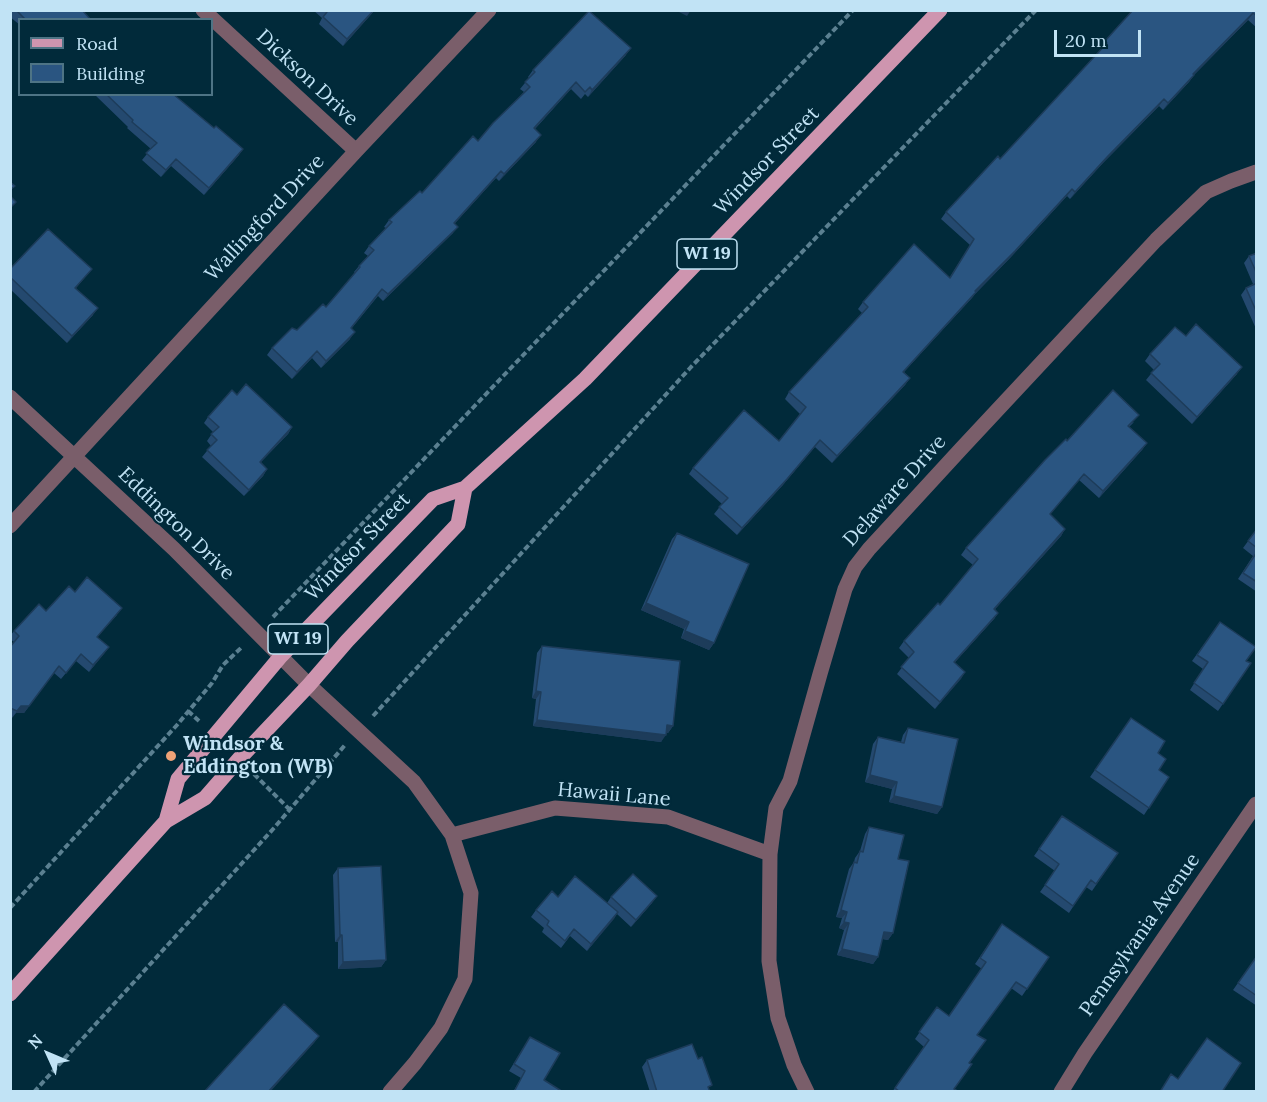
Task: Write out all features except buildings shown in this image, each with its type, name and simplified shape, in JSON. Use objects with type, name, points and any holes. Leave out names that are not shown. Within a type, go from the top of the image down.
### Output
[{"type":"main road","name":"Windsor Street","points":[[166,822],[178,779],[281,656],[433,499],[465,488],[585,380],[940,10]]},
{"type":"main road","name":"Windsor Street","points":[[10,994],[166,822],[205,798],[347,641],[458,524],[465,488]]},
{"type":"street","name":"Wallingford Drive","points":[[10,526],[489,10]]},
{"type":"street","name":"Dickson Drive","points":[[213,19],[356,152]]},
{"type":"street","name":"Delaware Drive","points":[[807,1092],[794,1065],[778,1018],[769,961],[770,854],[776,808],[790,782],[845,589],[855,567],[952,458],[1156,240],[1206,192],[1257,172]]},
{"type":"street","name":"Eddington Drive","points":[[10,397],[174,549],[309,685],[414,782],[452,835],[471,893],[465,979],[441,1028],[390,1092]]},
{"type":"street","name":"Pennsylvania Avenue","points":[[1061,1092],[1085,1053],[1257,804]]},
{"type":"street","name":"Hawaii Lane","points":[[452,835],[555,808],[668,817],[770,854]]},
{"type":"path","points":[[10,908],[177,725],[212,683],[223,665],[304,586],[853,10]]},
{"type":"path","points":[[34,1092],[274,828],[358,729],[379,711],[691,368],[1036,10]]},
{"type":"place","name":"Windsor & Eddington (WB)","points":[[171,756]]}]
